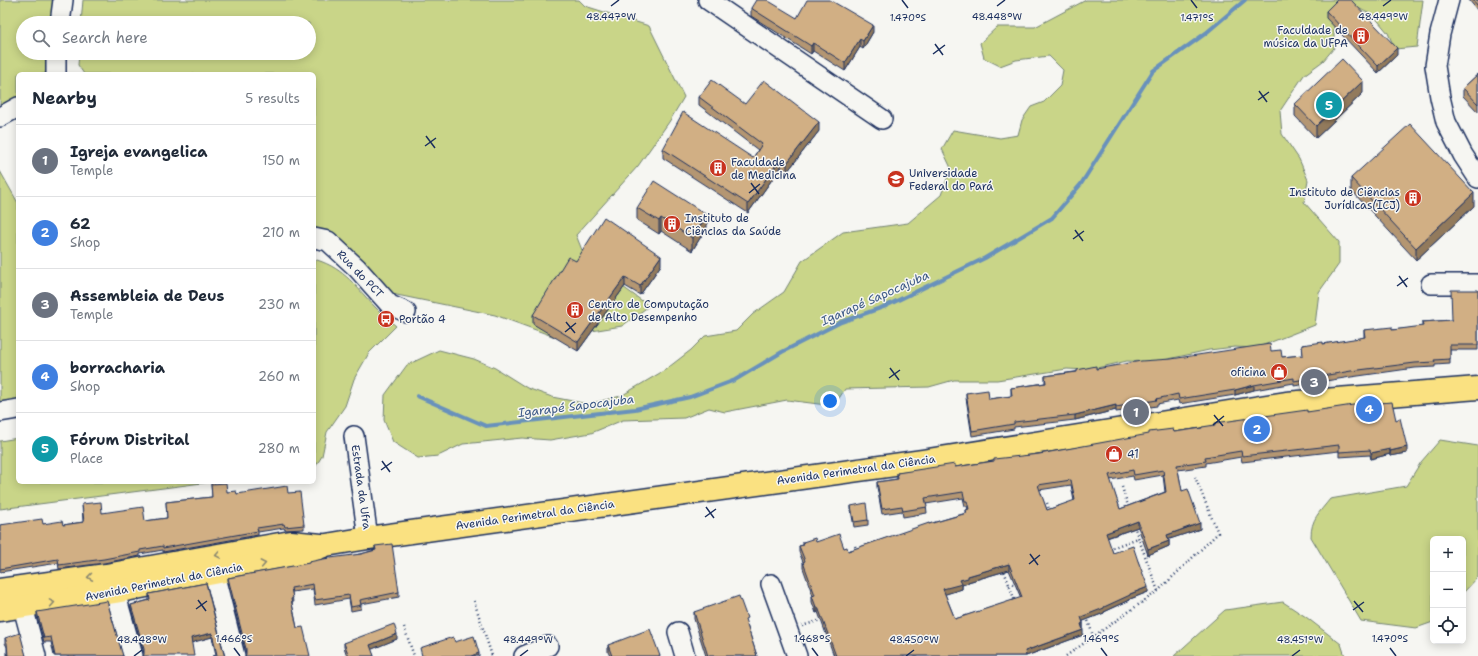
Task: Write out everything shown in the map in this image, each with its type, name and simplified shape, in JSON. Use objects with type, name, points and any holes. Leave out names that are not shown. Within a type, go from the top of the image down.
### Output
[{"type":"main road","name":"Avenida Perimetral da Ciência","points":[[0,610],[115,592],[293,558],[326,545],[368,538],[923,461],[1286,404],[1478,388]]},
{"type":"main road","name":"Avenida Perimetral da Ciência","points":[[1386,395],[1478,403]]},
{"type":"main road","name":"Avenida Perimetral da Ciência","points":[[0,590],[106,575],[291,542],[326,545]]},
{"type":"street","points":[[61,16],[63,0]]},
{"type":"street","points":[[708,0],[882,119]]},
{"type":"street","points":[[1449,0],[1440,34],[1435,66],[1440,97],[1446,122],[1463,155],[1478,178]]},
{"type":"street","points":[[56,60],[56,72]]},
{"type":"street","points":[[0,117],[16,108]]},
{"type":"street","name":"Rua do PCT","points":[[316,238],[328,241],[356,268],[390,305],[406,312]]},
{"type":"street","points":[[1431,284],[1478,284]]},
{"type":"street","points":[[0,412],[16,409]]},
{"type":"street","name":"Estrada da Ufra","points":[[354,436],[368,538]]},
{"type":"street","points":[[214,573],[235,656]]},
{"type":"street","points":[[771,584],[788,630],[794,655]]},
{"type":"street","points":[[115,592],[133,656]]},
{"type":"street","points":[[23,607],[36,656]]},
{"type":"street","points":[[678,632],[685,656]]},
{"type":"street","points":[[524,656],[548,646]]},
{"type":"path","points":[[1066,656],[1158,591],[1218,533],[1195,477]]},
{"type":"path","points":[[1122,487],[1131,516]]},
{"type":"path","points":[[1047,503],[1052,516]]},
{"type":"path","points":[[1133,524],[1158,591]]},
{"type":"path","points":[[1103,551],[1138,538]]},
{"type":"path","points":[[855,546],[858,553]]},
{"type":"path","points":[[1002,565],[1017,607]]},
{"type":"path","points":[[1009,586],[1024,580]]},
{"type":"path","points":[[474,601],[492,656]]},
{"type":"path","points":[[1086,614],[1093,636]]},
{"type":"path","points":[[788,630],[826,618]]},
{"type":"path","points":[[404,627],[414,656]]},
{"type":"green space","points":[[0,0],[55,0],[53,16],[16,16],[16,60],[47,60],[45,72],[16,72],[16,117],[0,125]]},
{"type":"green space","points":[[83,0],[579,0],[585,6],[649,26],[684,97],[669,122],[638,166],[576,235],[586,260],[649,306],[622,326],[555,337],[495,315],[387,293],[316,242],[316,72],[83,72],[78,65],[78,60],[316,60],[316,16],[82,16]]},
{"type":"green space","points":[[1086,0],[1423,0],[1417,47],[1395,49],[1388,33],[1374,16],[1356,7],[1334,20],[1334,48],[1323,61],[1304,75],[1280,111],[1282,134],[1299,159],[1308,180],[1304,202],[1339,242],[1339,264],[1319,292],[1315,325],[1256,348],[1235,347],[1209,350],[1155,362],[1127,361],[1088,370],[1067,369],[997,380],[954,380],[929,387],[845,389],[834,406],[787,400],[725,412],[709,408],[684,418],[623,420],[591,433],[550,440],[522,438],[463,444],[438,456],[418,458],[393,442],[384,420],[385,395],[407,365],[439,350],[474,359],[495,368],[527,388],[552,397],[588,404],[621,396],[665,370],[691,350],[705,336],[736,331],[753,314],[784,292],[802,261],[843,232],[908,223],[941,195],[951,168],[942,149],[953,130],[1000,138],[1018,135],[1022,120],[1031,107],[1044,102],[1060,86],[1063,70],[1049,56],[1016,60],[1000,66],[984,58],[980,43],[997,27],[1035,27]]},
{"type":"green space","points":[[0,171],[16,199],[16,409],[0,410]]},
{"type":"green space","points":[[316,261],[327,264],[343,274],[396,326],[369,353],[354,379],[345,406],[327,432],[322,456],[316,466]]},
{"type":"green space","points":[[16,438],[16,484],[194,484],[0,509],[0,441]]},
{"type":"green space","points":[[1440,440],[1478,446],[1478,577],[1466,590],[1466,536],[1430,536],[1430,623],[1416,628],[1361,621],[1311,537],[1312,525],[1319,512],[1330,499],[1406,486],[1421,462]]},
{"type":"green space","points":[[1283,602],[1306,617],[1341,644],[1345,656],[1174,656],[1225,610]]},
{"type":"building","points":[[756,0],[767,0],[797,18],[807,0],[830,0],[873,25],[863,41],[860,39],[845,63],[813,43],[811,46],[751,8]]},
{"type":"building","name":"Faculdade de música da UFPA","points":[[1337,0],[1351,0],[1397,48],[1378,66],[1326,11]]},
{"type":"building","points":[[1473,0],[1478,0],[1478,6]]},
{"type":"building","points":[[1342,59],[1363,81],[1316,126],[1295,104]]},
{"type":"building","points":[[1478,74],[1478,104],[1463,88]]},
{"type":"building","points":[[712,80],[745,104],[764,80],[819,122],[787,163],[781,158],[748,204],[663,149],[683,112],[753,158],[762,144],[699,97]]},
{"type":"building","name":"Instituto de Ciências Jurídicas(ICJ)","points":[[1410,124],[1474,193],[1416,248],[1351,178]]},
{"type":"building","points":[[654,181],[707,215],[692,238],[661,218],[659,221],[637,208]]},
{"type":"building","points":[[604,217],[661,256],[640,286],[625,277],[578,342],[533,315],[568,257],[576,261]]},
{"type":"building","points":[[1451,290],[1478,290],[1478,345],[1450,345],[1450,359],[1351,371],[1294,381],[1294,378],[1235,390],[1179,399],[1178,394],[1156,399],[1157,400],[1116,407],[1116,405],[1075,415],[1014,422],[1014,424],[972,431],[966,393],[988,390],[989,399],[1012,396],[1011,388],[1046,383],[1045,376],[1077,372],[1077,370],[1096,366],[1096,369],[1141,361],[1171,359],[1270,344],[1271,351],[1281,350],[1282,357],[1303,355],[1302,345],[1323,342],[1323,344],[1365,337],[1364,330],[1392,327],[1392,330],[1423,326],[1422,322],[1452,320]]},
{"type":"building","points":[[1392,402],[1396,420],[1400,418],[1407,447],[1371,453],[1370,450],[1339,452],[1339,445],[1242,456],[1241,451],[1205,457],[1206,461],[1177,465],[1182,491],[1188,489],[1200,523],[1167,535],[1169,541],[1148,549],[1138,521],[1106,533],[1113,553],[1133,546],[1148,587],[1081,617],[1083,630],[1025,651],[1026,656],[836,656],[818,607],[816,607],[812,596],[815,595],[799,546],[804,545],[803,542],[815,538],[816,542],[839,534],[844,548],[847,547],[848,551],[929,523],[967,513],[966,510],[969,509],[963,492],[925,498],[927,507],[903,511],[902,506],[882,509],[877,482],[898,479],[897,473],[955,464],[955,467],[994,461],[994,459],[1039,454],[1149,434],[1149,432],[1173,429],[1174,432],[1202,428],[1215,425],[1215,423],[1353,405]],"holes":[[[1133,470],[1134,475],[1163,470],[1166,492],[1120,509],[1109,475]],[[1071,480],[1075,500],[1047,510],[1038,485]],[[1009,564],[1022,597],[955,619],[943,589],[962,584],[960,580],[968,578],[968,576]]]},
{"type":"building","points":[[211,484],[226,484],[227,492],[236,491],[237,494],[287,486],[288,493],[300,492],[304,525],[285,527],[284,524],[257,528],[258,531],[163,548],[163,546],[140,550],[140,552],[104,559],[59,565],[58,559],[0,569],[0,525],[42,519],[43,524],[62,521],[63,525],[84,522],[82,504],[101,502],[102,513],[143,507],[145,521],[167,518],[166,502],[212,497]]},
{"type":"building","points":[[866,503],[868,520],[854,522],[851,506]]},
{"type":"building","points":[[392,544],[399,592],[360,600],[361,605],[351,607],[349,595],[315,600],[313,584],[291,588],[293,598],[291,599],[297,628],[303,627],[310,656],[245,656],[246,649],[228,578],[323,559],[361,554],[376,550],[375,546]]},
{"type":"building","points":[[206,583],[225,656],[212,656],[217,655],[212,633],[191,638],[194,656],[143,656],[144,649],[131,605],[150,600],[149,594]]},
{"type":"building","points":[[739,596],[747,618],[745,619],[757,656],[708,656],[694,612]]},
{"type":"building","points":[[107,601],[123,656],[55,656],[51,637],[44,638],[37,612]]},
{"type":"building","points":[[394,624],[397,634],[370,645],[374,656],[349,656],[344,643]]},
{"type":"building","points":[[650,629],[660,656],[612,656],[608,645]]},
{"type":"building","points":[[20,633],[26,656],[8,656],[5,638]]},
{"type":"building","points":[[474,636],[479,653],[471,656],[422,656],[420,648],[453,637],[455,642]]},
{"type":"waterway","name":"Igarapé Sapocajuba","points":[[417,396],[486,426],[635,409],[690,397],[735,380],[782,352],[841,322],[886,306],[985,258],[1052,218],[1081,184],[1153,71],[1206,33],[1245,0]]},
{"type":"place","name":"Faculdade de música da UFPA","points":[[1361,36]]},
{"type":"place","name":"Fórum Distrital","points":[[1329,105]]},
{"type":"place","name":"Faculdade de Medicina","points":[[718,168]]},
{"type":"place","name":"Universidade Federal do Pará","points":[[896,179]]},
{"type":"place","name":"Instituto de Ciências Jurídicas(ICJ)","points":[[1413,198]]},
{"type":"place","name":"Instituto de Ciências da Saúde","points":[[672,224]]},
{"type":"place","name":"Centro de Computação de Alto Desempenho","points":[[575,310]]},
{"type":"place","name":"Portão 4","points":[[386,319]]},
{"type":"place","name":"oficina","points":[[1279,372]]},
{"type":"place","name":"Assembleia de Deus","points":[[1314,382]]},
{"type":"place","name":"borracharia","points":[[1369,409]]},
{"type":"place","name":"Igreja evangelica","points":[[1136,412]]},
{"type":"place","name":"62","points":[[1257,429]]},
{"type":"place","name":"41","points":[[1114,454]]}]
